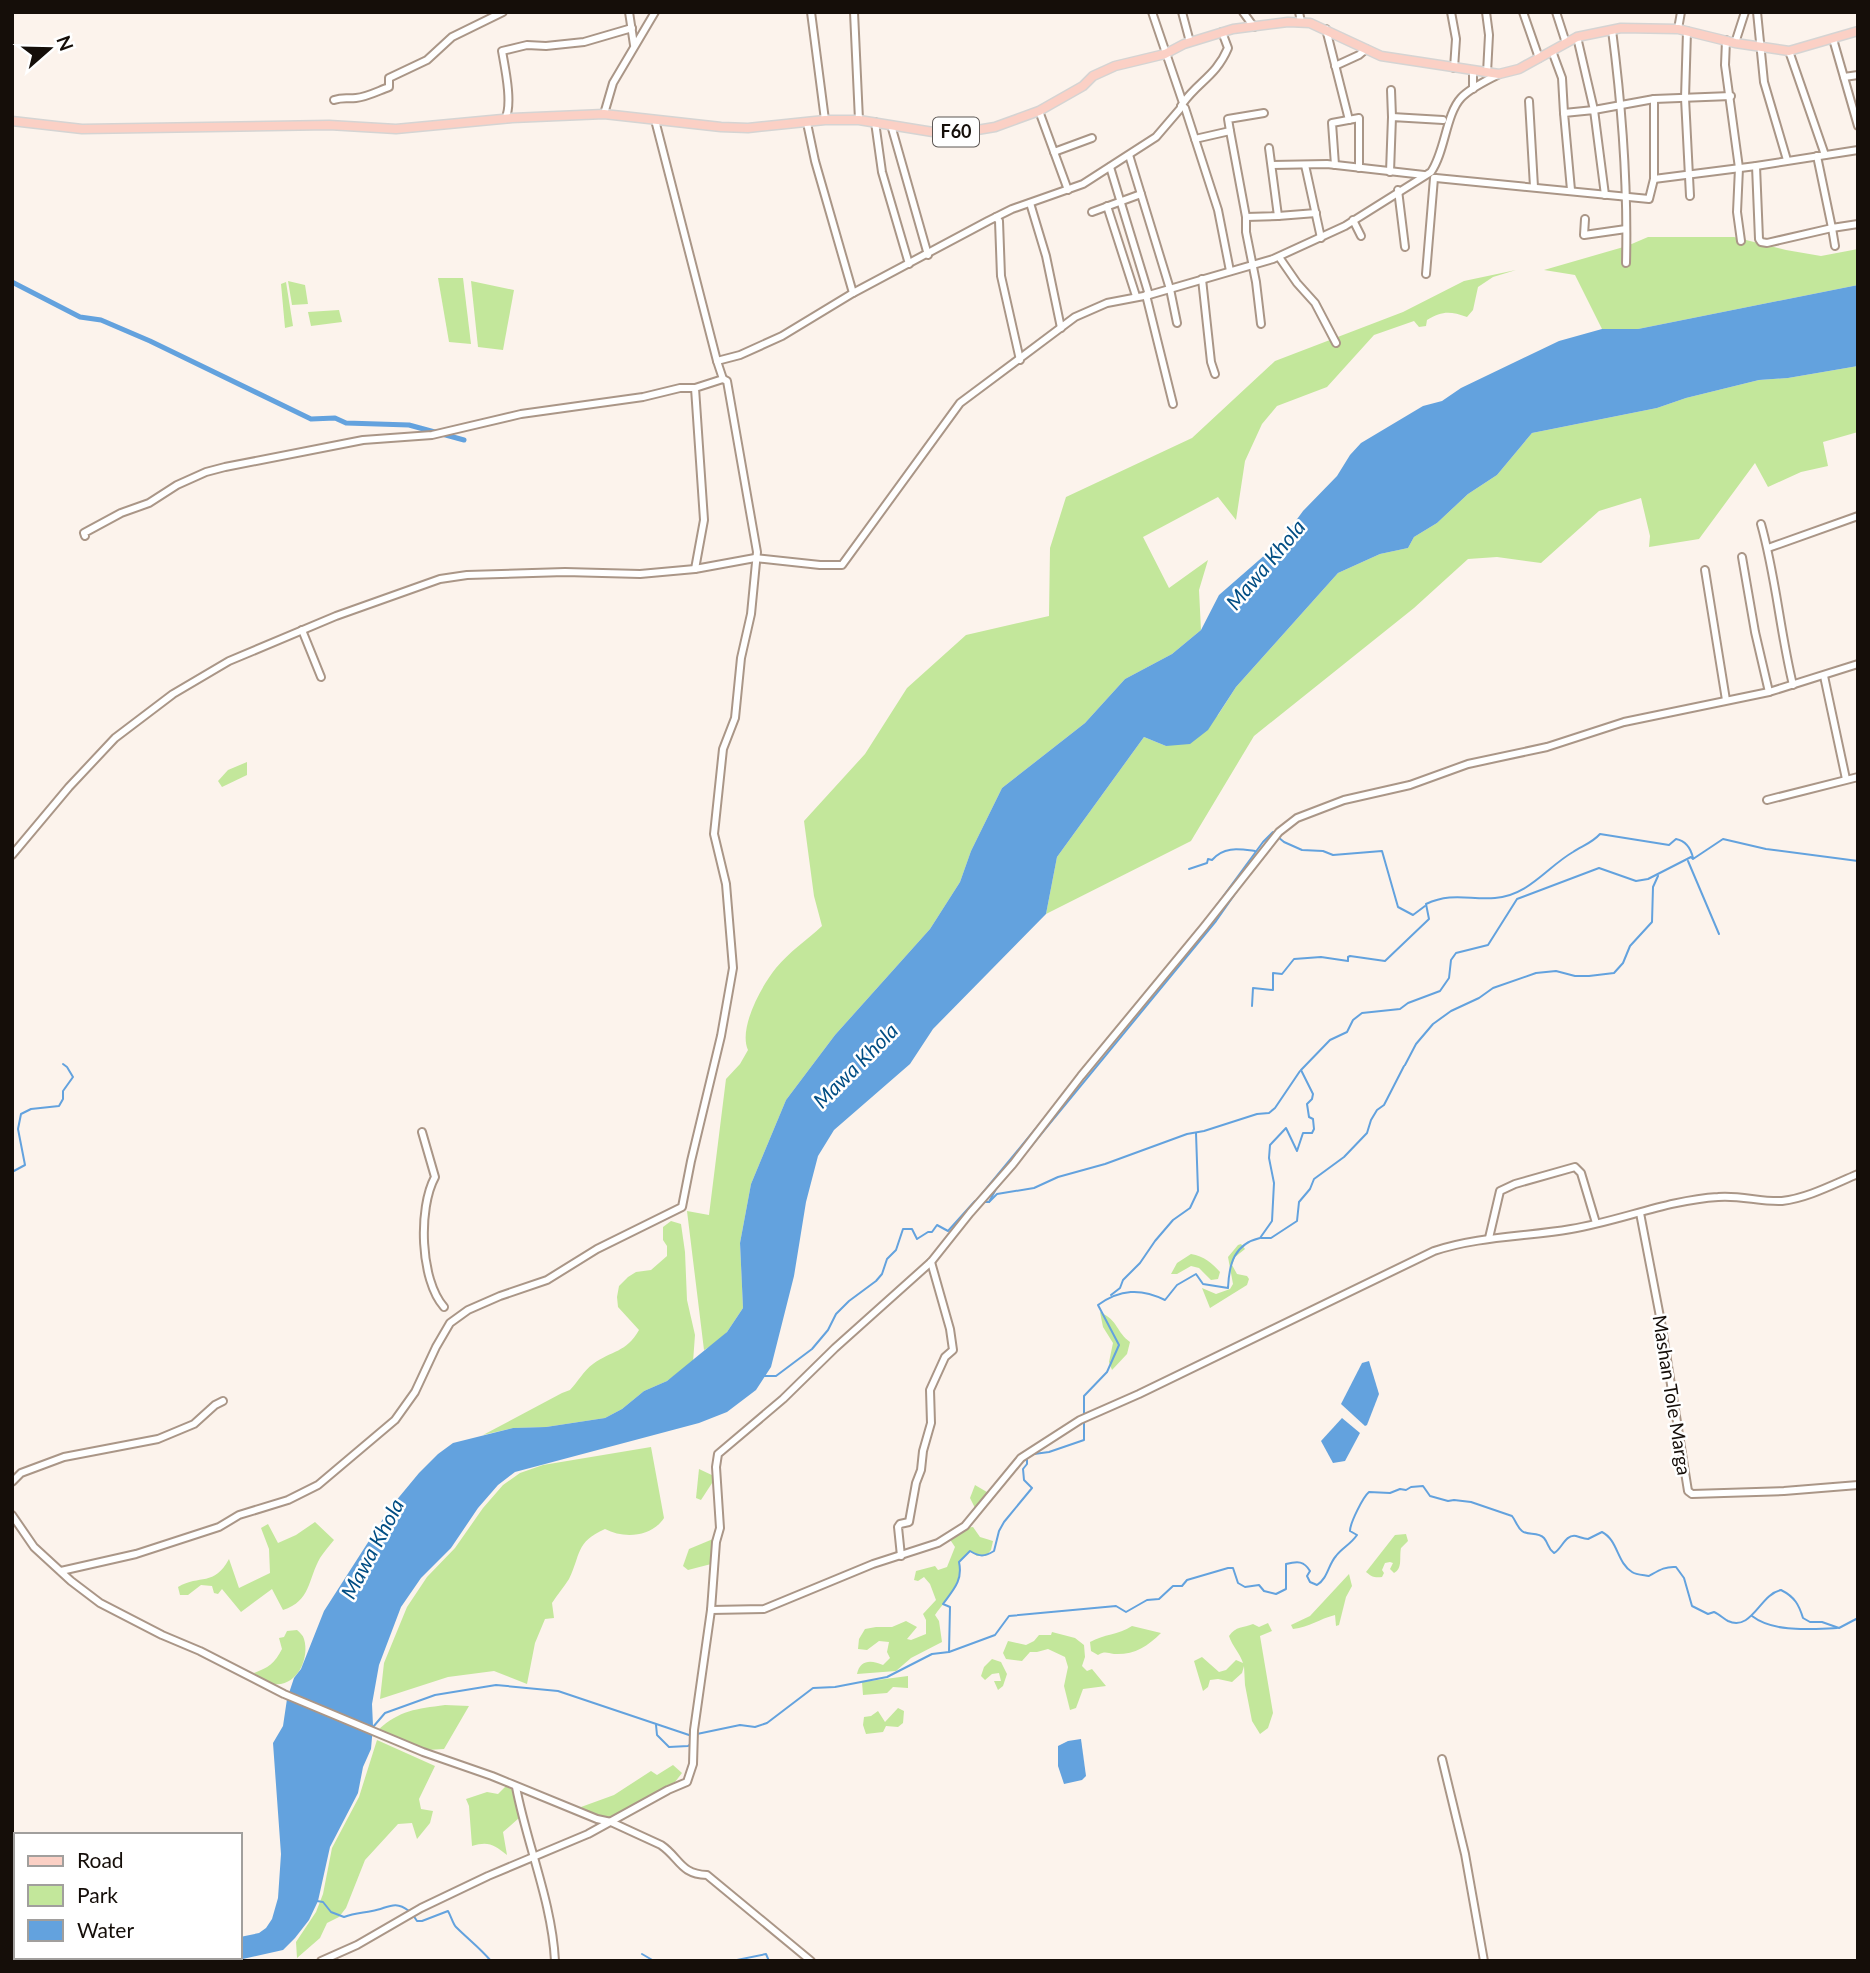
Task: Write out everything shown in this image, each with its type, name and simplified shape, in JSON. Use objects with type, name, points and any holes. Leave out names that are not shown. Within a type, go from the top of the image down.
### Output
[{"type":"main road","name":"F60","points":[[12,121],[82,129],[329,125],[396,129],[505,119],[604,114],[748,128],[825,120],[859,120],[933,132],[971,131],[995,127],[1039,111],[1083,86],[1104,70],[1165,54],[1190,42],[1233,29],[1300,17],[1381,57],[1499,74],[1519,68],[1577,37],[1612,30],[1682,30],[1731,42],[1789,51],[1858,31]]},
{"type":"street","points":[[334,100],[344,96],[353,99],[388,87],[389,78],[428,60],[452,37],[503,12]]},
{"type":"street","points":[[629,12],[634,47]]},
{"type":"street","points":[[604,114],[613,83],[655,12]]},
{"type":"street","points":[[811,12],[825,120]]},
{"type":"street","points":[[854,12],[859,120]]},
{"type":"street","points":[[1152,12],[1218,210],[1230,271]]},
{"type":"street","points":[[1182,12],[1190,42]]},
{"type":"street","points":[[1243,12],[1254,27]]},
{"type":"street","points":[[1451,12],[1456,39],[1454,68]]},
{"type":"street","points":[[1486,12],[1489,35],[1487,73]]},
{"type":"street","points":[[1523,12],[1539,58]]},
{"type":"street","points":[[1556,12],[1566,43]]},
{"type":"street","points":[[1681,12],[1690,196]]},
{"type":"street","points":[[1741,241],[1737,212],[1739,168],[1725,65],[1731,42],[1745,12]]},
{"type":"street","points":[[1757,12],[1764,82],[1787,160]]},
{"type":"street","points":[[505,119],[509,113],[502,51],[527,45],[584,42],[632,29]]},
{"type":"street","points":[[1326,29],[1349,120]]},
{"type":"street","points":[[1612,30],[1621,106],[1627,197],[1626,263]]},
{"type":"street","points":[[717,361],[740,355],[782,336],[853,293],[996,217],[1083,184],[1129,155],[1156,137],[1191,92],[1208,79],[1228,48],[1222,32]]},
{"type":"street","points":[[1577,37],[1594,110],[1605,195]]},
{"type":"street","points":[[1833,39],[1858,127]]},
{"type":"street","points":[[1335,65],[1359,55],[1366,49]]},
{"type":"street","points":[[1552,51],[1562,78],[1571,190]]},
{"type":"street","points":[[1789,51],[1825,155]]},
{"type":"street","points":[[1473,71],[1473,89]]},
{"type":"street","points":[[12,855],[69,787],[116,738],[173,694],[229,661],[302,630],[440,579],[467,575],[565,572],[640,574],[695,569],[755,558],[842,565],[960,404],[1075,317],[1107,303],[1170,289],[1279,257],[1353,220],[1431,172],[1458,102],[1473,89],[1499,74]]},
{"type":"street","points":[[1844,77],[1858,75]]},
{"type":"street","points":[[1390,172],[1391,90]]},
{"type":"street","points":[[1564,113],[1654,99],[1731,96]]},
{"type":"street","points":[[1272,165],[1335,165],[1649,199],[1654,178],[1654,99]]},
{"type":"street","points":[[1528,100],[1534,187]]},
{"type":"street","points":[[1039,111],[1068,190]]},
{"type":"street","points":[[1261,324],[1228,119],[1264,113]]},
{"type":"street","points":[[1392,117],[1443,120]]},
{"type":"street","points":[[1335,165],[1332,122],[1359,118],[1360,168]]},
{"type":"street","points":[[61,1571],[136,1554],[219,1527],[239,1514],[288,1500],[318,1485],[395,1420],[415,1392],[450,1324],[468,1310],[547,1280],[597,1249],[682,1207],[718,1049],[733,968],[726,884],[714,834],[723,749],[735,718],[741,658],[751,614],[757,552],[727,381],[723,379],[717,361],[655,120]]},
{"type":"street","points":[[807,122],[815,161],[853,293]]},
{"type":"street","points":[[876,122],[882,172],[909,264]]},
{"type":"street","points":[[891,125],[928,255]]},
{"type":"street","points":[[1195,139],[1230,131]]},
{"type":"street","points":[[1054,152],[1092,138]]},
{"type":"street","points":[[1269,148],[1278,216]]},
{"type":"street","points":[[1654,178],[1858,150]]},
{"type":"street","points":[[1129,155],[1170,289],[1177,323]]},
{"type":"street","points":[[1817,156],[1835,246]]},
{"type":"street","points":[[1306,165],[1321,237]]},
{"type":"street","points":[[1756,166],[1761,242],[1858,224]]},
{"type":"street","points":[[1110,167],[1147,295],[1173,404]]},
{"type":"street","points":[[1426,274],[1436,178]]},
{"type":"street","points":[[1398,190],[1405,247]]},
{"type":"street","points":[[1092,212],[1140,194]]},
{"type":"street","points":[[1030,203],[1046,256],[1061,328]]},
{"type":"street","points":[[1107,206],[1136,296]]},
{"type":"street","points":[[1246,218],[1315,213]]},
{"type":"street","points":[[996,217],[999,221],[1001,276],[1020,360]]},
{"type":"street","points":[[1585,219],[1584,235],[1626,229]]},
{"type":"street","points":[[1353,220],[1361,236]]},
{"type":"street","points":[[1279,257],[1315,303],[1336,344]]},
{"type":"street","points":[[1202,279],[1211,362],[1216,374]]},
{"type":"street","points":[[85,536],[84,533],[149,503],[177,485],[225,467],[363,440],[432,435],[521,414],[643,397],[680,388],[695,388],[723,379]]},
{"type":"street","points":[[695,388],[704,520],[695,569]]},
{"type":"street","points":[[1768,548],[1858,516]]},
{"type":"street","points":[[1761,524],[1768,548],[1793,685]]},
{"type":"street","points":[[1742,557],[1769,692]]},
{"type":"street","points":[[1705,570],[1727,700]]},
{"type":"street","points":[[302,630],[321,677]]},
{"type":"street","points":[[321,1961],[357,1945],[421,1908],[588,1834],[687,1782],[693,1765],[694,1730],[720,1524],[716,1467],[718,1454],[783,1399],[835,1348],[931,1262],[1279,832],[1307,812],[1425,781],[1468,764],[1548,747],[1624,722],[1769,692],[1858,664]]},
{"type":"street","points":[[1824,676],[1846,779]]},
{"type":"street","points":[[1767,800],[1858,777]]},
{"type":"street","points":[[422,1132],[435,1177],[429,1188],[424,1233],[426,1269],[438,1300],[444,1307]]},
{"type":"street","points":[[1489,1238],[1500,1191],[1575,1167],[1581,1173],[1596,1223]]},
{"type":"street","points":[[711,1610],[764,1609],[827,1581],[938,1543],[958,1531],[977,1512],[1021,1458],[1080,1420],[1434,1251],[1489,1238],[1571,1229],[1693,1200],[1719,1197],[1741,1197],[1755,1201],[1784,1200],[1815,1192],[1858,1174]]},
{"type":"street","name":"Mashan Tole Marga","points":[[1640,1213],[1688,1491],[1692,1494],[1784,1492],[1858,1485]]},
{"type":"street","points":[[901,1556],[898,1527],[909,1522],[931,1423],[930,1390],[945,1357],[953,1350],[950,1329],[931,1262]]},
{"type":"street","points":[[12,1482],[21,1473],[64,1457],[158,1439],[194,1424],[223,1401]]},
{"type":"street","points":[[12,1515],[34,1547],[100,1603],[285,1694],[423,1752],[611,1822],[668,1850],[684,1870],[706,1875],[811,1961]]},
{"type":"street","points":[[1442,1759],[1463,1843],[1484,1961]]},
{"type":"street","points":[[516,1787],[552,1929],[555,1961]]},
{"type":"green space","points":[[1648,237],[1734,237],[1821,256],[1858,249],[1858,285],[1638,329],[1602,329],[1575,275],[1544,270],[1627,246]]},
{"type":"green space","points":[[1516,270],[1493,277],[1478,287],[1473,310],[1467,317],[1442,314],[1427,320],[1426,326],[1419,327],[1414,321],[1374,335],[1327,387],[1277,406],[1262,424],[1245,461],[1236,520],[1218,497],[1143,537],[1169,588],[1208,560],[1199,590],[1201,630],[1172,654],[1125,679],[1085,723],[1002,788],[971,851],[960,882],[930,929],[835,1035],[786,1100],[751,1184],[740,1243],[743,1308],[727,1332],[704,1350],[687,1211],[709,1215],[726,1079],[748,1050],[746,1030],[758,996],[781,962],[822,926],[814,896],[804,821],[865,754],[907,688],[966,635],[1049,616],[1050,548],[1066,497],[1192,438],[1275,361],[1403,312],[1464,281]]},
{"type":"green space","points":[[438,278],[463,278],[471,344],[449,342]]},
{"type":"green space","points":[[288,281],[305,285],[308,304],[292,305]]},
{"type":"green space","points":[[471,281],[514,290],[503,350],[478,347]]},
{"type":"green space","points":[[286,282],[293,326],[285,328],[281,284]]},
{"type":"green space","points":[[339,310],[342,322],[311,326],[308,312]]},
{"type":"green space","points":[[1858,366],[1858,432],[1823,442],[1828,466],[1801,472],[1768,487],[1755,463],[1699,539],[1649,547],[1650,536],[1641,498],[1599,511],[1541,563],[1497,557],[1468,559],[1414,608],[1254,736],[1191,841],[1046,914],[1057,857],[1144,737],[1166,746],[1218,715],[1236,687],[1338,573],[1380,554],[1408,548],[1414,537],[1437,523],[1468,494],[1497,475],[1532,433],[1657,408],[1759,380]]},
{"type":"green space","points":[[247,762],[247,775],[222,787],[218,781],[228,770]]},
{"type":"green space","points":[[671,1221],[681,1224],[687,1300],[695,1335],[693,1362],[605,1418],[546,1427],[513,1428],[483,1435],[570,1390],[589,1367],[629,1343],[639,1330],[618,1307],[619,1286],[636,1272],[651,1270],[667,1256],[663,1227]]},
{"type":"green space","points":[[1241,1244],[1245,1249],[1235,1257],[1232,1265],[1237,1274],[1247,1276],[1247,1285],[1210,1308],[1202,1288],[1216,1294],[1230,1289],[1233,1284],[1228,1257]]},
{"type":"green space","points":[[1191,1254],[1204,1258],[1214,1266],[1220,1272],[1218,1279],[1211,1280],[1199,1268],[1191,1266],[1177,1274],[1171,1274],[1177,1263]]},
{"type":"green space","points":[[1100,1312],[1111,1319],[1130,1342],[1127,1354],[1112,1370],[1109,1362],[1113,1343],[1103,1327]]},
{"type":"green space","points":[[651,1447],[664,1518],[645,1532],[629,1535],[605,1529],[588,1539],[580,1550],[569,1579],[552,1603],[554,1618],[545,1619],[535,1643],[527,1684],[494,1671],[448,1677],[380,1699],[384,1663],[407,1607],[427,1577],[455,1548],[503,1485],[520,1473],[543,1465]]},
{"type":"green space","points":[[699,1469],[716,1477],[701,1500],[696,1498]]},
{"type":"green space","points":[[975,1485],[992,1495],[977,1512],[970,1498]]},
{"type":"green space","points":[[315,1522],[334,1540],[320,1558],[304,1595],[292,1606],[283,1610],[272,1589],[241,1612],[222,1589],[218,1594],[214,1593],[212,1586],[201,1585],[188,1595],[180,1595],[178,1587],[212,1577],[229,1559],[239,1588],[270,1573],[269,1549],[261,1528],[268,1524],[278,1543]]},
{"type":"green space","points":[[973,1527],[980,1537],[993,1541],[991,1550],[986,1556],[977,1556],[970,1551],[959,1562],[956,1584],[935,1615],[939,1621],[942,1642],[911,1658],[896,1671],[857,1674],[864,1663],[875,1662],[883,1665],[890,1658],[887,1652],[889,1642],[879,1641],[867,1650],[858,1649],[859,1639],[865,1629],[892,1627],[906,1621],[917,1627],[907,1639],[926,1634],[923,1614],[936,1600],[924,1577],[918,1581],[914,1580],[916,1571],[935,1566],[938,1570],[947,1567],[955,1547],[949,1538],[962,1528]]},
{"type":"green space","points":[[1406,1534],[1408,1541],[1401,1548],[1397,1571],[1394,1573],[1390,1569],[1393,1563],[1390,1562],[1385,1563],[1382,1577],[1374,1577],[1366,1572],[1395,1535]]},
{"type":"green space","points":[[713,1539],[716,1542],[715,1563],[688,1570],[683,1566],[689,1549]]},
{"type":"green space","points":[[1349,1574],[1352,1586],[1346,1597],[1339,1625],[1336,1626],[1335,1615],[1293,1629],[1291,1625],[1310,1616]]},
{"type":"green space","points":[[1268,1623],[1272,1631],[1260,1636],[1273,1713],[1268,1728],[1260,1734],[1252,1721],[1244,1666],[1242,1673],[1232,1682],[1210,1680],[1203,1691],[1194,1661],[1202,1657],[1219,1672],[1226,1670],[1236,1660],[1243,1663],[1229,1636],[1240,1628],[1253,1624],[1259,1627]]},
{"type":"green space","points":[[1132,1626],[1161,1633],[1145,1646],[1128,1653],[1098,1655],[1091,1651],[1090,1642]]},
{"type":"green space","points":[[297,1630],[304,1638],[305,1654],[295,1676],[282,1684],[274,1684],[254,1673],[277,1658],[282,1649],[279,1638],[284,1637],[287,1631]]},
{"type":"green space","points":[[1052,1632],[1075,1638],[1084,1645],[1085,1657],[1082,1666],[1087,1671],[1092,1669],[1106,1686],[1083,1689],[1076,1708],[1070,1710],[1064,1686],[1068,1667],[1065,1657],[1048,1649],[1030,1652],[1022,1661],[1006,1659],[1003,1653],[1008,1641],[1026,1645],[1039,1635],[1051,1635]]},
{"type":"green space","points":[[992,1659],[1001,1662],[1007,1674],[1003,1686],[998,1690],[994,1681],[1001,1681],[999,1673],[992,1674],[985,1680],[981,1676],[984,1667]]},
{"type":"green space","points":[[908,1676],[908,1688],[893,1687],[887,1693],[863,1695],[862,1682]]},
{"type":"green space","points":[[445,1705],[469,1706],[444,1749],[427,1750],[378,1730],[401,1714]]},
{"type":"green space","points":[[898,1708],[904,1711],[903,1723],[898,1727],[886,1726],[883,1732],[866,1734],[864,1717],[878,1711],[885,1722]]},
{"type":"green space","points":[[377,1740],[435,1766],[419,1799],[421,1809],[433,1811],[430,1823],[417,1839],[412,1823],[398,1824],[365,1860],[346,1908],[339,1917],[327,1923],[320,1938],[297,1958],[296,1942],[316,1912],[323,1894],[332,1848],[359,1797]]},
{"type":"green space","points":[[673,1765],[682,1773],[675,1782],[606,1820],[586,1813],[581,1807],[614,1795],[651,1771],[657,1775]]},
{"type":"green space","points":[[506,1786],[512,1790],[519,1818],[503,1832],[507,1855],[491,1845],[472,1846],[466,1799],[487,1792],[498,1794]]},
{"type":"water","name":"Mawa Khola","points":[[1858,285],[1858,366],[1759,380],[1657,408],[1532,433],[1497,475],[1468,494],[1437,523],[1414,537],[1408,548],[1380,554],[1338,573],[1236,687],[1208,730],[1190,744],[1166,746],[1144,737],[1057,857],[1046,914],[933,1029],[910,1064],[834,1130],[818,1156],[806,1202],[794,1276],[771,1367],[756,1390],[727,1412],[699,1423],[515,1472],[498,1485],[478,1508],[451,1548],[421,1578],[401,1607],[379,1665],[372,1704],[371,1749],[363,1767],[358,1793],[330,1847],[318,1901],[309,1920],[283,1950],[234,1961],[12,1961],[12,1949],[14,1959],[242,1959],[242,1937],[259,1933],[266,1928],[272,1919],[278,1898],[281,1854],[273,1743],[283,1726],[287,1699],[324,1611],[390,1508],[419,1473],[453,1443],[513,1428],[546,1427],[605,1418],[622,1409],[644,1391],[667,1381],[727,1332],[743,1308],[740,1243],[751,1184],[786,1100],[835,1035],[930,929],[960,882],[971,851],[1002,788],[1085,723],[1125,679],[1172,654],[1201,630],[1219,595],[1281,541],[1303,511],[1337,476],[1361,443],[1423,406],[1442,401],[1461,388],[1559,341],[1602,329],[1638,329]]},
{"type":"water","points":[[1369,1361],[1379,1394],[1365,1426],[1341,1404],[1362,1363]]},
{"type":"water","points":[[1342,1418],[1360,1433],[1345,1461],[1333,1463],[1321,1441]]},
{"type":"water","points":[[1081,1739],[1086,1776],[1082,1780],[1064,1784],[1058,1766],[1058,1746]]},
{"type":"waterway","points":[[12,282],[80,317],[101,320],[150,341],[311,419],[335,418],[346,423],[409,425],[464,440]]},
{"type":"waterway","points":[[1211,913],[1273,832]]},
{"type":"waterway","points":[[1252,1006],[1253,988],[1273,990],[1273,973],[1282,974],[1294,959],[1321,957],[1348,961],[1350,956],[1385,961],[1429,919],[1426,904],[1444,898],[1495,898],[1517,892],[1600,834],[1669,845],[1676,839],[1688,846],[1693,858]]},
{"type":"waterway","points":[[1278,837],[1302,850],[1323,851],[1333,855],[1382,851],[1398,907],[1413,915],[1425,906]]},
{"type":"waterway","points":[[1084,1417],[1084,1396],[1107,1372],[1119,1345],[1098,1305],[1114,1296],[1131,1292],[1148,1293],[1165,1300],[1177,1285],[1196,1274],[1203,1284],[1228,1288],[1235,1256],[1244,1245],[1260,1238],[1272,1221],[1274,1183],[1269,1158],[1270,1145],[1286,1128],[1297,1151],[1303,1133],[1312,1133],[1314,1129],[1307,1104],[1313,1094],[1301,1070],[1330,1040],[1347,1032],[1353,1020],[1362,1013],[1400,1009],[1408,1003],[1440,991],[1449,978],[1451,960],[1456,953],[1488,945],[1517,899],[1599,868],[1636,881],[1648,879],[1691,857],[1693,859],[1723,839],[1766,849],[1858,861]]},
{"type":"waterway","points":[[1189,869],[1207,863],[1208,859],[1212,860],[1227,850],[1255,851]]},
{"type":"waterway","points":[[1688,861],[1719,934]]},
{"type":"waterway","points":[[1405,1065],[1416,1044],[1433,1024],[1493,988],[1536,973],[1556,971],[1575,976],[1614,973],[1623,963],[1630,946],[1652,922],[1653,887],[1658,876]]},
{"type":"waterway","points":[[989,1202],[996,1189],[1216,921],[1237,891]]},
{"type":"waterway","points":[[12,1172],[25,1165],[18,1129],[21,1114],[31,1109],[59,1106],[63,1091],[73,1077],[63,1064]]},
{"type":"waterway","points":[[1261,1238],[1271,1238],[1297,1221],[1299,1202],[1310,1189],[1314,1179],[1344,1157],[1367,1133],[1371,1120],[1384,1105],[1404,1066]]},
{"type":"waterway","points":[[985,1202],[989,1202],[997,1194],[1034,1188],[1058,1177],[1105,1164],[1187,1134],[1269,1113],[1300,1071]]},
{"type":"waterway","points":[[976,1201],[1051,1110]]},
{"type":"waterway","points":[[1111,1295],[1120,1288],[1123,1280],[1140,1263],[1173,1220],[1190,1208],[1198,1191],[1196,1133]]},
{"type":"waterway","points":[[763,1376],[776,1376],[812,1349],[828,1330],[836,1314],[882,1274],[887,1259],[896,1250],[903,1229],[912,1229],[917,1239],[932,1232],[937,1225],[948,1231],[975,1201]]},
{"type":"waterway","points":[[949,1652],[950,1607],[943,1604],[959,1579],[959,1562],[970,1551],[982,1555],[994,1551],[1004,1522],[1032,1488],[1024,1480],[1023,1469],[1027,1458],[1084,1440],[1084,1422]]},
{"type":"waterway","points":[[697,1734],[740,1725],[755,1727],[767,1723],[813,1688],[835,1687],[887,1677],[932,1654],[949,1652],[995,1635],[1009,1616],[1116,1606],[1126,1612],[1147,1600],[1159,1599],[1173,1586],[1182,1586],[1187,1580],[1228,1568],[1233,1568],[1238,1583],[1245,1587],[1259,1585],[1264,1591],[1276,1594],[1286,1589],[1286,1564],[1300,1563],[1310,1571],[1307,1576],[1310,1582],[1317,1585],[1336,1556],[1357,1535],[1350,1531],[1354,1516],[1369,1492],[1390,1493],[1411,1487],[1423,1486],[1430,1496],[1448,1501],[1471,1502],[1512,1516],[1522,1531],[1542,1536],[1554,1553],[1569,1537],[1588,1539],[1602,1532],[1611,1540],[1623,1563],[1632,1572],[1649,1576],[1665,1568],[1676,1567],[1684,1578],[1692,1606],[1708,1614],[1714,1612],[1728,1621],[1736,1623],[1750,1617],[1767,1598],[1781,1590],[1793,1599],[1803,1618],[1810,1622],[1822,1622],[1839,1628],[1858,1618]]},
{"type":"waterway","points":[[1752,1616],[1782,1628],[1837,1628]]},
{"type":"waterway","points":[[373,1727],[385,1713],[435,1695],[496,1685],[558,1691],[692,1736]]},
{"type":"waterway","points":[[656,1725],[657,1735],[669,1747],[688,1746],[692,1743]]},
{"type":"waterway","points":[[317,1901],[323,1902],[331,1912],[344,1917],[395,1905],[409,1911]]},
{"type":"waterway","points":[[413,1915],[417,1921],[422,1921],[448,1911],[456,1927],[491,1961]]},
{"type":"waterway","points":[[642,1954],[654,1961]]},
{"type":"waterway","points":[[732,1961],[766,1954],[769,1961]]}]
